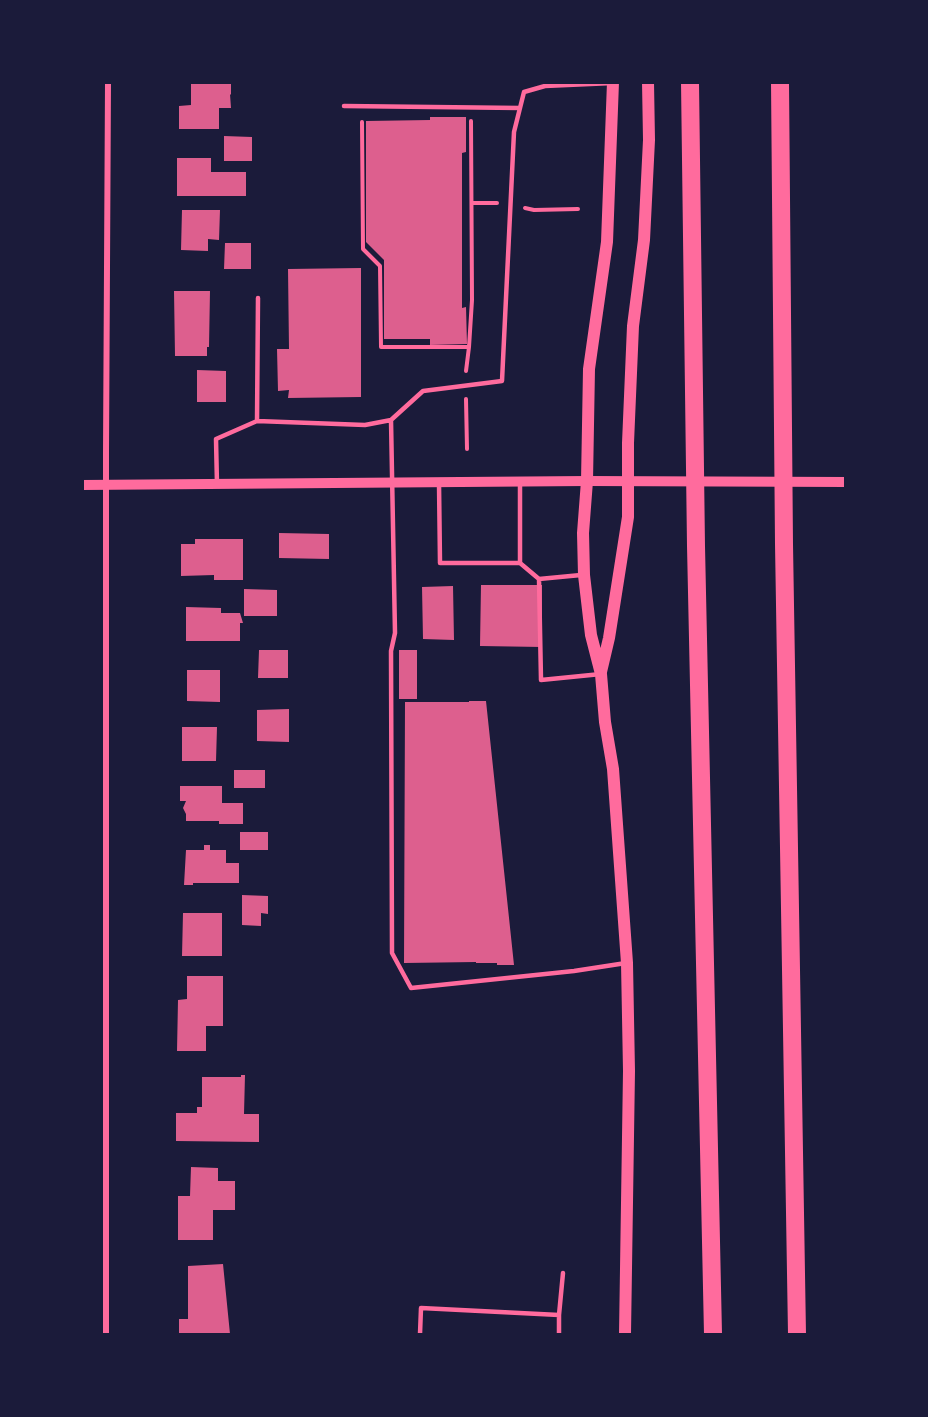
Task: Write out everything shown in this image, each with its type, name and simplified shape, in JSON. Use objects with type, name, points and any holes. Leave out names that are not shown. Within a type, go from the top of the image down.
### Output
[{"type":"highway","points":[[690,82],[696,546],[713,1335]]},
{"type":"highway","points":[[780,82],[784,544],[797,1335]]},
{"type":"main road","points":[[601,674],[628,517],[633,326],[645,229],[649,140],[648,82]]},
{"type":"main road","points":[[613,83],[607,242],[589,369],[587,481],[583,533],[584,575],[591,635],[601,674],[605,722],[613,769],[627,963],[629,1071],[625,1335]]},
{"type":"street","points":[[106,1335],[108,82]]},
{"type":"street","points":[[82,485],[587,481],[846,482]]},
{"type":"lane","points":[[217,485],[216,439],[257,421],[365,425],[391,420],[423,391],[502,381],[514,132],[524,92],[544,86],[613,83]]},
{"type":"lane","points":[[344,106],[520,108]]},
{"type":"lane","points":[[257,421],[258,298]]},
{"type":"lane","points":[[391,420],[386,484],[394,633],[391,651],[392,952],[411,988],[574,971],[627,963]]},
{"type":"lane","points":[[520,482],[520,563]]},
{"type":"lane","points":[[439,483],[440,563],[520,563],[539,579],[584,575]]},
{"type":"lane","points":[[539,579],[542,680],[601,674]]},
{"type":"lane","points":[[559,1335],[563,1273]]},
{"type":"lane","points":[[420,1335],[421,1308],[559,1315]]},
{"type":"path","points":[[362,106],[363,249],[380,266],[381,347],[470,347],[472,300],[471,107]]},
{"type":"path","points":[[534,210],[578,209]]},
{"type":"path","points":[[467,405],[467,449]]},
{"type":"building","points":[[191,82],[231,82],[231,108],[219,108],[219,129],[179,129],[179,106],[191,105]]},
{"type":"building","points":[[430,117],[466,117],[466,152],[462,153],[462,308],[466,307],[467,344],[430,345],[430,339],[384,339],[384,260],[366,242],[366,121],[430,120]]},
{"type":"building","points":[[224,136],[252,137],[252,161],[224,161]]},
{"type":"building","points":[[177,158],[211,158],[211,172],[246,172],[246,196],[177,196]]},
{"type":"building","points":[[182,210],[220,210],[219,240],[208,239],[208,251],[181,250]]},
{"type":"building","points":[[225,243],[251,243],[251,269],[224,269]]},
{"type":"building","points":[[361,268],[361,397],[288,398],[289,390],[278,391],[277,349],[289,349],[288,269]]},
{"type":"building","points":[[174,291],[210,291],[207,356],[175,356]]},
{"type":"building","points":[[197,370],[226,371],[226,402],[197,402]]},
{"type":"building","points":[[279,533],[329,534],[329,559],[279,558]]},
{"type":"building","points":[[195,539],[243,539],[243,580],[214,580],[214,575],[181,576],[181,544],[195,544]]},
{"type":"building","points":[[481,585],[542,585],[542,647],[480,646]]},
{"type":"building","points":[[453,586],[454,640],[423,639],[422,587]]},
{"type":"building","points":[[244,589],[277,590],[277,616],[244,616]]},
{"type":"building","points":[[186,607],[221,608],[221,613],[240,613],[243,623],[240,623],[240,641],[186,641]]},
{"type":"building","points":[[259,650],[288,650],[288,678],[258,678]]},
{"type":"building","points":[[399,650],[417,650],[417,699],[399,699]]},
{"type":"building","points":[[187,670],[220,670],[220,702],[187,701]]},
{"type":"building","points":[[486,701],[514,965],[476,962],[404,963],[405,702]]},
{"type":"building","points":[[289,709],[289,742],[257,741],[257,710]]},
{"type":"building","points":[[182,727],[217,727],[216,761],[182,761]]},
{"type":"building","points":[[234,770],[265,770],[265,788],[234,788]]},
{"type":"building","points":[[180,786],[222,786],[222,803],[243,803],[243,824],[186,821],[183,808],[186,801],[180,801]]},
{"type":"building","points":[[240,832],[268,832],[268,850],[240,850]]},
{"type":"building","points":[[204,845],[210,845],[210,850],[226,850],[226,863],[239,863],[239,883],[184,885],[186,850],[204,850]]},
{"type":"building","points":[[242,895],[268,896],[268,914],[261,913],[261,926],[242,925]]},
{"type":"building","points":[[183,913],[222,913],[222,956],[182,956]]},
{"type":"building","points":[[187,976],[223,976],[223,1026],[206,1026],[206,1051],[177,1051],[178,1000],[187,999]]},
{"type":"building","points":[[245,1075],[244,1114],[259,1114],[259,1142],[176,1141],[176,1113],[197,1113],[197,1107],[202,1107],[202,1077],[241,1077]]},
{"type":"building","points":[[191,1167],[218,1168],[218,1181],[235,1181],[235,1210],[213,1210],[213,1240],[178,1240],[178,1196],[190,1196]]},
{"type":"building","points":[[223,1264],[230,1334],[179,1334],[179,1319],[188,1319],[188,1266]]}]
